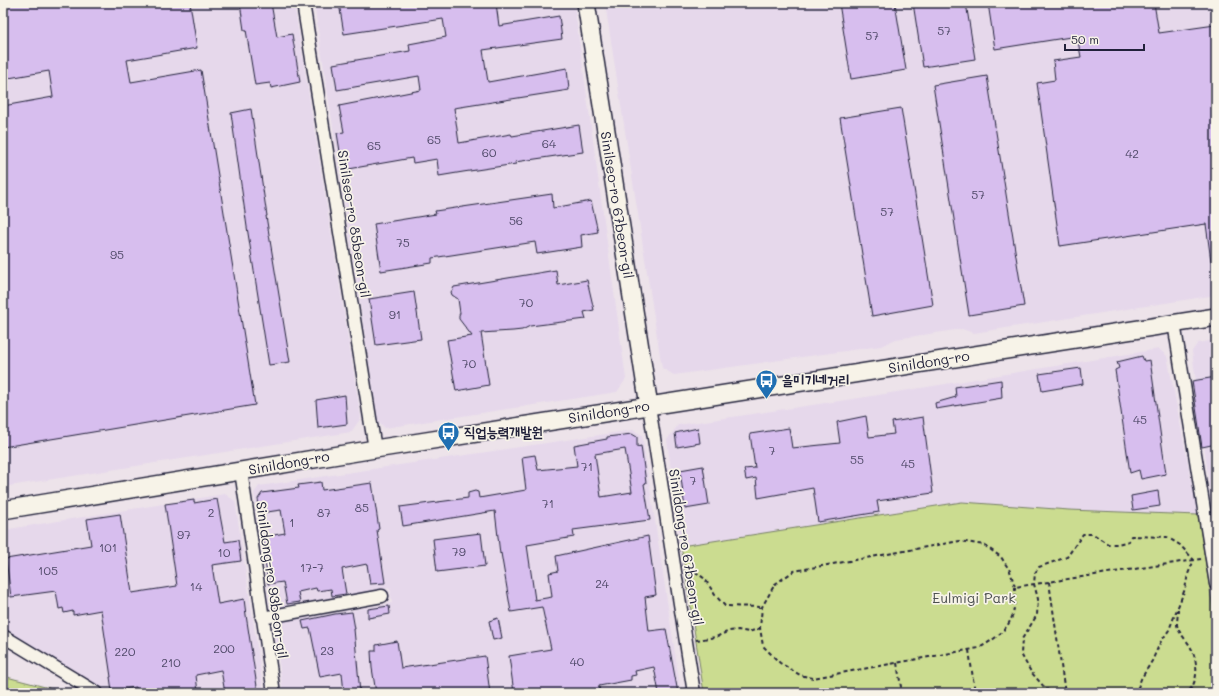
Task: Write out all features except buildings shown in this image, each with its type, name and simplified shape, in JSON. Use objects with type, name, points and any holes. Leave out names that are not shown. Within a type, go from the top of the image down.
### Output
[{"type":"main road","name":"Sinilseo-ro 67beon-gil","points":[[586,3],[649,406]]},
{"type":"main road","name":"Sinildong-ro","points":[[3,510],[374,449],[1216,317]]},
{"type":"street","name":"Sinilseo-ro 85beon-gil","points":[[303,3],[374,449]]},
{"type":"street","points":[[1174,323],[1216,584]]},
{"type":"street","name":"Sinildong-ro 67beon-gil","points":[[649,406],[694,693]]},
{"type":"street","name":"Sinildong-ro 93beon-gil","points":[[241,471],[274,693]]},
{"type":"street","points":[[262,618],[382,596]]},
{"type":"street","points":[[3,636],[97,693]]},
{"type":"path","points":[[1056,693],[1052,693],[1045,688],[1031,672],[1021,654],[1022,639],[1037,615],[1038,599],[1034,584],[1035,573],[1039,567],[1066,557],[1083,534],[1093,534],[1108,544],[1118,544],[1129,541],[1131,536],[1167,537],[1180,545],[1194,560]]},
{"type":"path","points":[[960,541],[984,545],[1001,557],[1010,571],[1015,587],[1014,605],[1010,621],[995,638],[979,648],[813,678],[800,675],[780,663],[763,646],[760,628],[762,607],[775,584],[794,572],[960,541]]},
{"type":"path","points":[[1015,587],[1212,558]]},
{"type":"path","points":[[1136,693],[1141,679],[1169,630],[1185,589],[1188,574],[1194,560]]},
{"type":"path","points":[[688,570],[697,573],[705,579],[725,606],[762,607]]},
{"type":"path","points":[[1049,582],[1065,693],[1060,693]]},
{"type":"path","points":[[1178,607],[1177,624],[1182,636],[1191,647],[1197,671],[1194,683],[1186,693]]},
{"type":"path","points":[[696,640],[716,637],[729,631],[738,630],[749,632],[760,628]]},
{"type":"path","points":[[969,650],[975,693]]},
{"type":"path","points":[[896,663],[902,693]]},
{"type":"shaded area","points":[[3,3],[294,3],[361,418],[351,432],[3,487]]},
{"type":"shaded area","points":[[314,3],[574,3],[626,379],[617,392],[385,428],[378,421]]},
{"type":"shaded area","points":[[605,3],[1216,3],[1216,295],[974,333],[962,329],[896,339],[881,346],[674,375],[662,368]]},
{"type":"shaded area","points":[[1216,340],[1216,528],[1192,351],[1198,343]]},
{"type":"shaded area","points":[[1159,349],[1167,356],[1198,515],[1069,510],[962,502],[681,546],[667,440],[678,425],[866,397]]},
{"type":"shaded area","points":[[633,430],[642,435],[681,693],[283,693],[275,631],[281,622],[392,603],[390,588],[277,608],[270,603],[254,493],[259,486]]},
{"type":"shaded area","points":[[225,494],[235,501],[264,693],[107,693],[3,628],[3,530]]},
{"type":"green space","name":"Eulmigi Park","points":[[962,502],[1069,510],[1198,515],[1216,627],[1216,693],[704,693],[681,546]]},
{"type":"green space","points":[[3,676],[68,693],[3,693]]},
{"type":"place","name":"을미기네거리","points":[[766,400]]},
{"type":"place","name":"직업능력개발원","points":[[448,452]]}]
